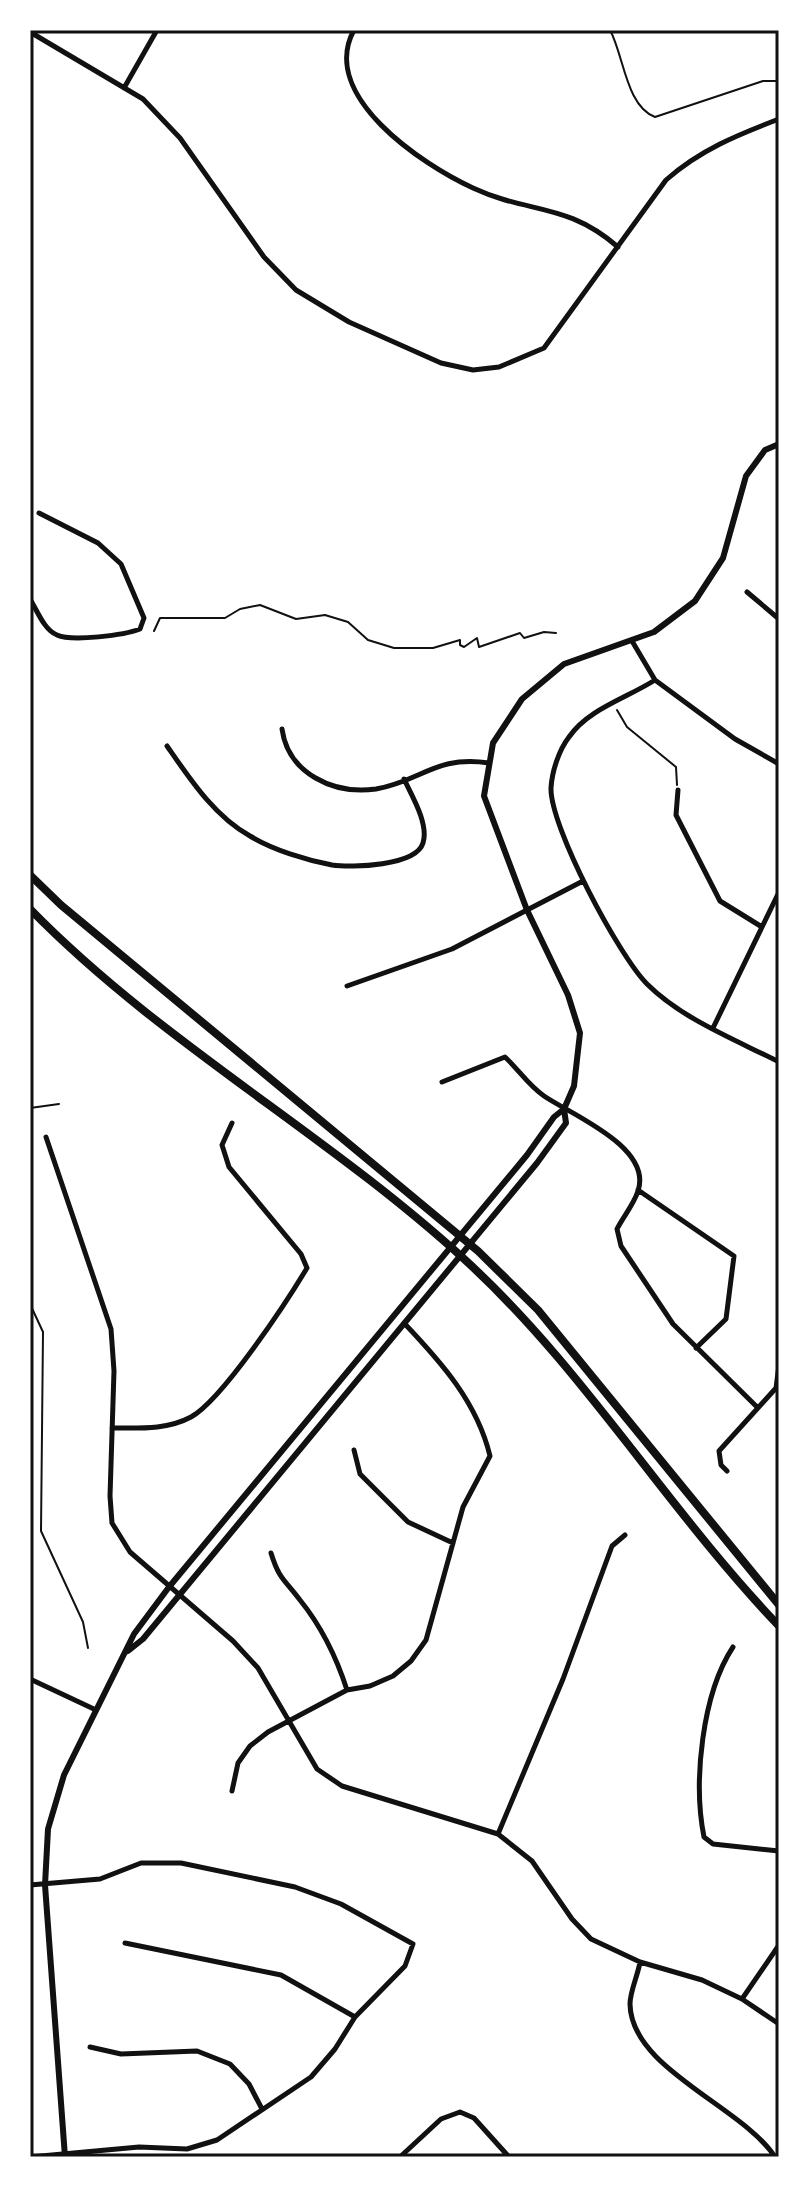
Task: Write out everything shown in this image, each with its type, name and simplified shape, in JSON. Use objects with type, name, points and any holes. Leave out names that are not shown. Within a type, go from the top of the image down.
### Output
[{"type":"main road","points":[[30,875],[61,905],[470,1243],[538,1310],[685,1494],[779,1605]]},
{"type":"main road","points":[[30,909],[128,1000],[247,1086],[460,1255],[511,1304],[779,1626]]},
{"type":"street","points":[[124,88],[157,30]]},
{"type":"street","points":[[354,30],[348,43],[347,63],[356,97],[368,113],[414,151],[474,189],[517,205],[576,217],[618,247]]},
{"type":"street","points":[[30,32],[143,99],[180,138],[263,256],[296,290],[349,322],[441,363],[473,370],[499,367],[531,357],[544,348],[666,180],[690,159],[718,142],[779,119]]},
{"type":"street","points":[[65,2154],[45,1885],[48,1829],[64,1775],[134,1634],[169,1587],[527,1155],[554,1117],[564,1109],[574,1086],[580,1033],[568,995],[527,910],[484,796],[493,743],[522,699],[564,664],[654,632],[695,601],[723,558],[746,476],[765,450],[779,444]]},
{"type":"street","points":[[30,599],[48,629],[58,636],[126,635],[140,629],[144,618],[121,564],[98,543],[39,513]]},
{"type":"street","points":[[747,592],[779,619]]},
{"type":"street","points":[[632,641],[655,680],[735,739],[779,764]]},
{"type":"street","points":[[655,680],[582,721],[568,738],[557,760],[551,789],[555,814],[583,881],[647,984],[713,1028],[779,1062]]},
{"type":"street","points":[[282,729],[285,749],[297,767],[315,779],[350,788],[376,789],[438,764],[465,760],[489,763]]},
{"type":"street","points":[[167,746],[217,811],[250,837],[333,865],[363,866],[406,859],[420,851],[425,839],[417,808],[404,779]]},
{"type":"street","points":[[678,790],[676,815],[720,901],[762,927]]},
{"type":"street","points":[[347,986],[452,949],[583,881]]},
{"type":"street","points":[[713,1028],[779,892]]},
{"type":"street","points":[[442,1082],[505,1057],[539,1094],[602,1129],[634,1161],[638,1190],[617,1229],[621,1246],[673,1324],[757,1407]]},
{"type":"street","points":[[128,1651],[143,1639],[555,1140],[566,1123],[564,1109]]},
{"type":"street","points":[[112,1428],[153,1429],[189,1418],[212,1402],[307,1268],[301,1254],[229,1167],[222,1145],[232,1123]]},
{"type":"street","points":[[46,1137],[111,1329],[112,1523],[130,1552],[233,1641],[258,1668],[317,1769],[342,1786],[498,1834],[532,1861],[572,1919],[591,1939],[640,1962],[702,1980],[742,1999],[779,2024]]},
{"type":"street","points":[[638,1190],[734,1256],[726,1319],[696,1348]]},
{"type":"street","points":[[232,1791],[238,1763],[250,1746],[268,1732],[289,1724],[347,1690],[370,1686],[393,1676],[426,1640],[463,1507],[490,1456],[486,1440],[457,1382],[404,1323]]},
{"type":"street","points":[[727,1471],[721,1465],[719,1451],[776,1388],[779,1365]]},
{"type":"street","points":[[354,1450],[360,1474],[408,1522],[453,1543]]},
{"type":"street","points":[[498,1834],[563,1679],[612,1546],[625,1535]]},
{"type":"street","points":[[271,1553],[279,1577],[300,1600],[322,1633],[347,1690]]},
{"type":"street","points":[[733,1647],[718,1669],[700,1771],[704,1837],[713,1844],[779,1851]]},
{"type":"street","points":[[30,1679],[97,1711]]},
{"type":"street","points":[[30,1885],[100,1879],[141,1863],[181,1863],[295,1887],[341,1904],[413,1944],[405,1966],[355,2017],[335,2049],[311,2077],[217,2140],[187,2149],[30,2157]]},
{"type":"street","points":[[125,1943],[281,1975],[355,2017]]},
{"type":"street","points":[[742,1999],[779,1945]]},
{"type":"street","points":[[640,1962],[630,2005],[643,2044],[686,2082],[764,2140],[775,2157]]},
{"type":"street","points":[[90,2047],[121,2054],[197,2051],[230,2064],[249,2084],[263,2110]]},
{"type":"street","points":[[400,2157],[445,2116],[464,2113],[509,2157]]},
{"type":"path","points":[[610,30],[620,47],[635,98],[646,113],[655,117],[763,81],[779,81]]},
{"type":"path","points":[[154,631],[160,618],[225,618],[251,605],[272,608],[296,619],[325,615],[354,624],[368,640],[394,648],[433,648],[452,640],[460,640],[464,647],[477,638],[479,647],[520,633],[524,638],[530,634],[556,633]]},
{"type":"path","points":[[614,704],[627,727],[676,767],[678,790]]},
{"type":"path","points":[[30,1108],[59,1104]]},
{"type":"path","points":[[30,1304],[43,1332],[41,1531],[83,1622],[88,1648]]}]
